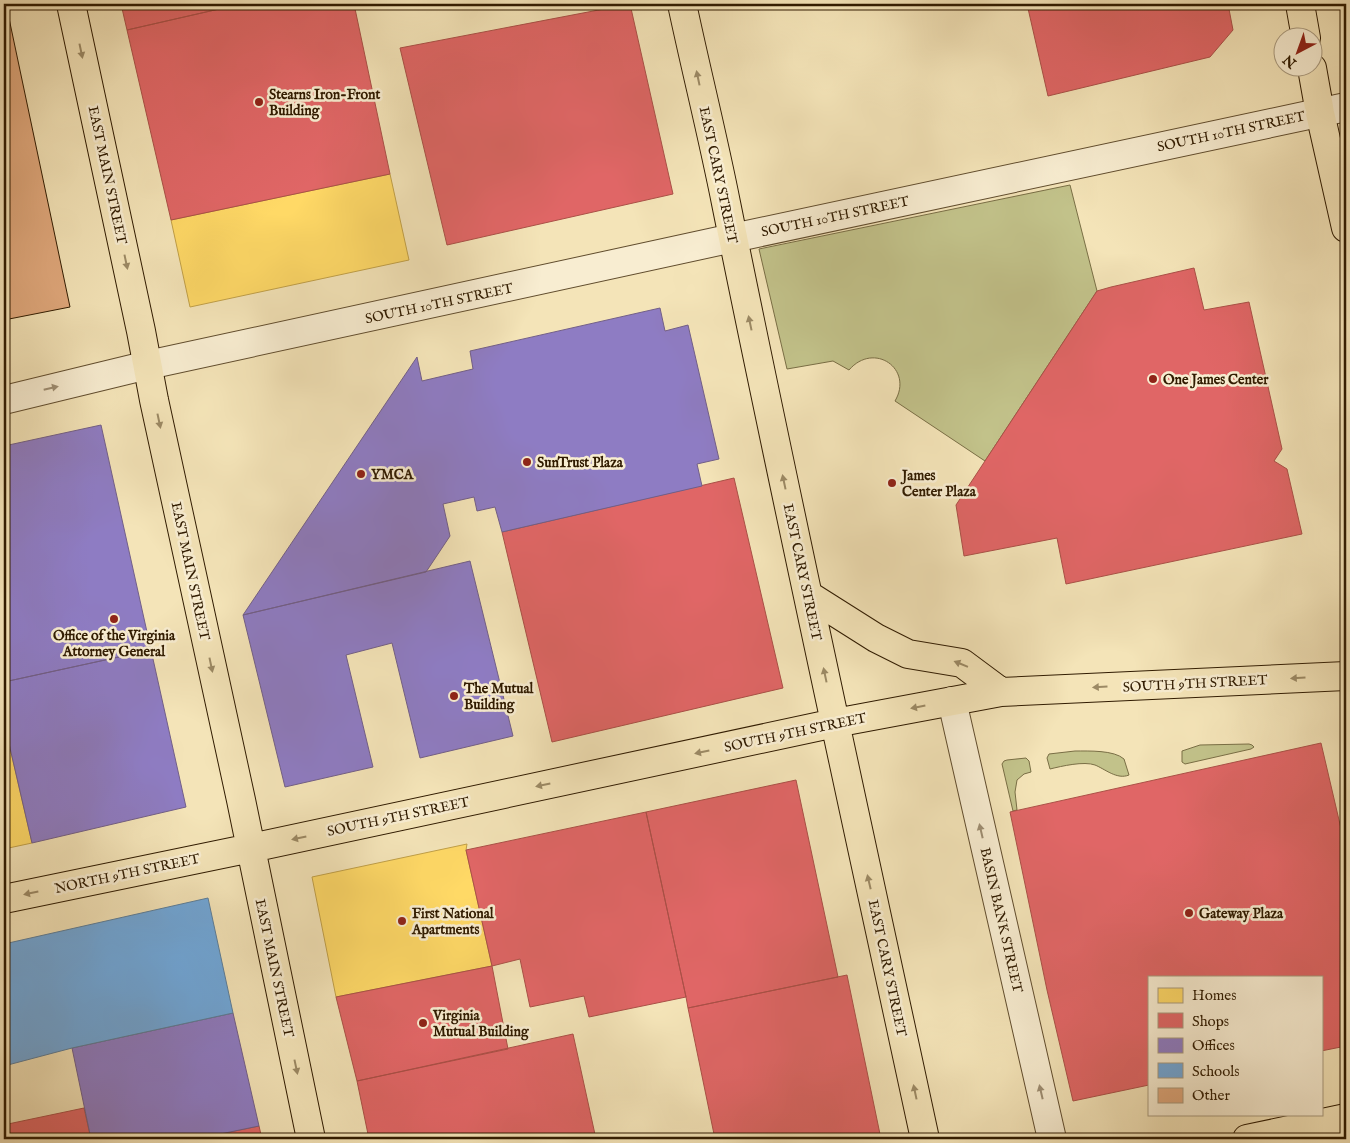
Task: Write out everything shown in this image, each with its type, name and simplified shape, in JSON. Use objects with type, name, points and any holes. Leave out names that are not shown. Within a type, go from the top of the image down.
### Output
[{"type":"main road","name":"EAST MAIN STREET","points":[[71,4],[311,1139]]},
{"type":"main road","name":"EAST CARY STREET","points":[[682,4],[925,1139]]},
{"type":"main road","points":[[1300,4],[1304,28]]},
{"type":"main road","points":[[1314,78],[1346,228]]},
{"type":"main road","points":[[808,596],[876,638],[908,654],[962,662],[1001,692]]},
{"type":"main road","name":"SOUTH 9TH STREET","points":[[251,848],[835,723],[1001,692],[1346,676]]},
{"type":"main road","name":"NORTH 9TH STREET","points":[[4,899],[251,848]]},
{"type":"main road","points":[[1247,1139],[1346,1118]]},
{"type":"street","name":"SOUTH 10TH STREET","points":[[4,400],[148,365],[1346,106]]},
{"type":"street","name":"BASIN BANK STREET","points":[[952,701],[1052,1139]]},
{"type":"green space","points":[[1070,185],[1097,291],[985,461],[895,401],[900,389],[899,379],[895,369],[889,363],[880,359],[869,358],[859,362],[849,370],[833,361],[787,369],[759,249]]},
{"type":"green space","points":[[1249,744],[1254,747],[1185,764],[1182,762],[1182,751],[1200,745]]},
{"type":"green space","points":[[1075,751],[1101,752],[1120,756],[1124,759],[1129,775],[1116,775],[1090,764],[1073,764],[1050,769],[1047,758],[1049,754]]},
{"type":"green space","points":[[1026,758],[1029,761],[1031,772],[1024,774],[1017,780],[1015,792],[1017,810],[1013,811],[1002,764],[1007,760]]},
{"type":"building: Homes","points":[[390,174],[409,260],[190,307],[171,220]]},
{"type":"building: Homes","points":[[4,722],[32,843],[4,849]]},
{"type":"building: Homes","name":"First National Apartments","points":[[467,844],[466,850],[492,966],[336,997],[312,877]]},
{"type":"building: Shops","points":[[121,4],[241,4],[127,30]]},
{"type":"building: Shops","name":"Stearns Iron-Front Building","points":[[241,4],[354,4],[390,174],[171,220],[127,30]]},
{"type":"building: Shops","points":[[630,4],[673,194],[447,245],[400,48]]},
{"type":"building: Shops","points":[[1027,4],[1228,4],[1233,30],[1210,57],[1048,96]]},
{"type":"building: Shops","name":"One James Center","points":[[1194,268],[1204,310],[1249,302],[1282,449],[1274,461],[1287,469],[1302,534],[1066,584],[1057,538],[964,556],[956,505],[1097,291]]},
{"type":"building: Shops","points":[[734,478],[783,688],[552,742],[502,532]]},
{"type":"building: Shops","name":"Gateway Plaza","points":[[1321,743],[1346,850],[1346,1046],[1322,1051],[1322,976],[1148,976],[1148,1085],[1073,1101],[1047,990],[1010,812]]},
{"type":"building: Shops","points":[[796,780],[838,977],[688,1008],[646,812]]},
{"type":"building: Shops","points":[[646,812],[686,997],[589,1017],[584,996],[530,1007],[520,959],[492,966],[466,850]]},
{"type":"building: Shops","name":"Virginia Mutual Building","points":[[492,966],[508,1049],[357,1081],[336,997]]},
{"type":"building: Shops","points":[[847,975],[881,1139],[715,1139],[688,1008]]},
{"type":"building: Shops","points":[[573,1034],[596,1139],[369,1139],[357,1081]]},
{"type":"building: Shops","points":[[4,1101],[8,1124],[84,1108],[91,1139],[4,1139]]},
{"type":"building: Shops","points":[[259,1126],[262,1139],[196,1139]]},
{"type":"building: Offices","name":"SunTrust Plaza","points":[[660,308],[665,331],[688,325],[719,459],[697,464],[702,486],[502,532],[495,507],[477,511],[474,497],[443,504],[450,536],[426,572],[243,615],[417,357],[422,381],[473,369],[470,351]]},
{"type":"building: Offices","points":[[101,425],[151,650],[4,682],[4,446]]},
{"type":"building: Offices","name":"The Mutual Building","points":[[470,561],[513,736],[420,758],[392,643],[346,655],[373,767],[285,787],[243,615]]},
{"type":"building: Offices","points":[[151,650],[186,807],[32,843],[4,722],[4,682]]},
{"type":"building: Offices","points":[[233,1013],[259,1126],[196,1139],[91,1139],[72,1048]]},
{"type":"building: Schools","points":[[208,898],[233,1013],[72,1048],[4,1066],[4,944]]},
{"type":"building: Other","points":[[4,4],[6,4],[70,307],[4,320]]},
{"type":"place","name":"Stearns Iron-Front Building","points":[[259,102]]},
{"type":"place","name":"One James Center","points":[[1153,379]]},
{"type":"place","name":"SunTrust Plaza","points":[[527,462]]},
{"type":"place","name":"YMCA","points":[[361,474]]},
{"type":"place","name":"James Center Plaza","points":[[892,483]]},
{"type":"place","name":"Office of the Virginia Attorney General","points":[[114,619]]},
{"type":"place","name":"The Mutual Building","points":[[454,696]]},
{"type":"place","name":"Gateway Plaza","points":[[1189,913]]},
{"type":"place","name":"First National Apartments","points":[[402,921]]},
{"type":"place","name":"Virginia Mutual Building","points":[[423,1023]]}]
